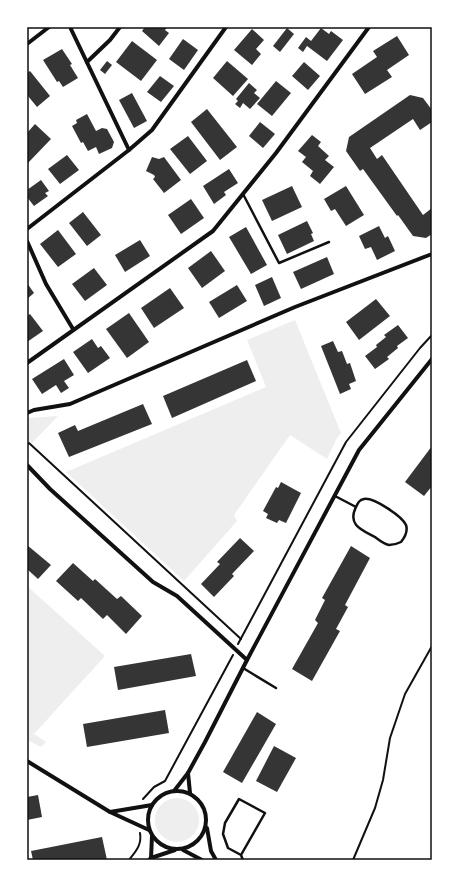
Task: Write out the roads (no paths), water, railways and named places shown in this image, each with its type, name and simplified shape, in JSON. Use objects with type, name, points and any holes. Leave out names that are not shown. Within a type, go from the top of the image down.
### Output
[{"type":"street","points":[[27,44],[49,27]]},
{"type":"street","points":[[70,27],[130,150]]},
{"type":"street","points":[[87,62],[110,40],[120,27]]},
{"type":"street","points":[[27,228],[130,150],[152,130],[226,27]]},
{"type":"street","points":[[27,363],[213,231],[276,152],[369,27]]},
{"type":"street","points":[[27,241],[46,284],[73,329]]},
{"type":"street","points":[[27,413],[34,410],[70,404],[295,307],[432,254]]},
{"type":"street","points":[[174,791],[188,773],[359,450],[432,359]]},
{"type":"street","points":[[27,407],[34,410]]},
{"type":"street","points":[[27,465],[50,489],[153,582],[177,596],[247,660]]},
{"type":"street","points":[[27,761],[110,812],[149,830]]},
{"type":"street","points":[[188,773],[190,793]]},
{"type":"street","points":[[206,827],[198,842],[191,847],[182,850],[175,850],[162,846],[152,836],[149,830],[149,813],[152,805],[164,794],[174,791],[190,793],[198,799],[204,807],[207,817],[206,827],[208,841],[216,860]]},
{"type":"street","points":[[110,812],[152,805]]},
{"type":"street","points":[[152,836],[150,859],[175,850]]},
{"type":"street","points":[[182,850],[202,860]]},
{"type":"lane","points":[[243,193],[279,263],[329,242]]},
{"type":"lane","points":[[335,496],[356,508]]},
{"type":"lane","points":[[365,499],[373,501],[400,517],[406,525],[406,535],[401,542],[394,545],[388,545],[357,526],[353,520],[352,514],[356,508],[359,502],[365,499]]},
{"type":"lane","points":[[243,668],[276,688]]},
{"type":"lane","points":[[242,855],[228,848],[222,834],[225,823],[239,799],[265,812],[242,855],[243,860]]}]
